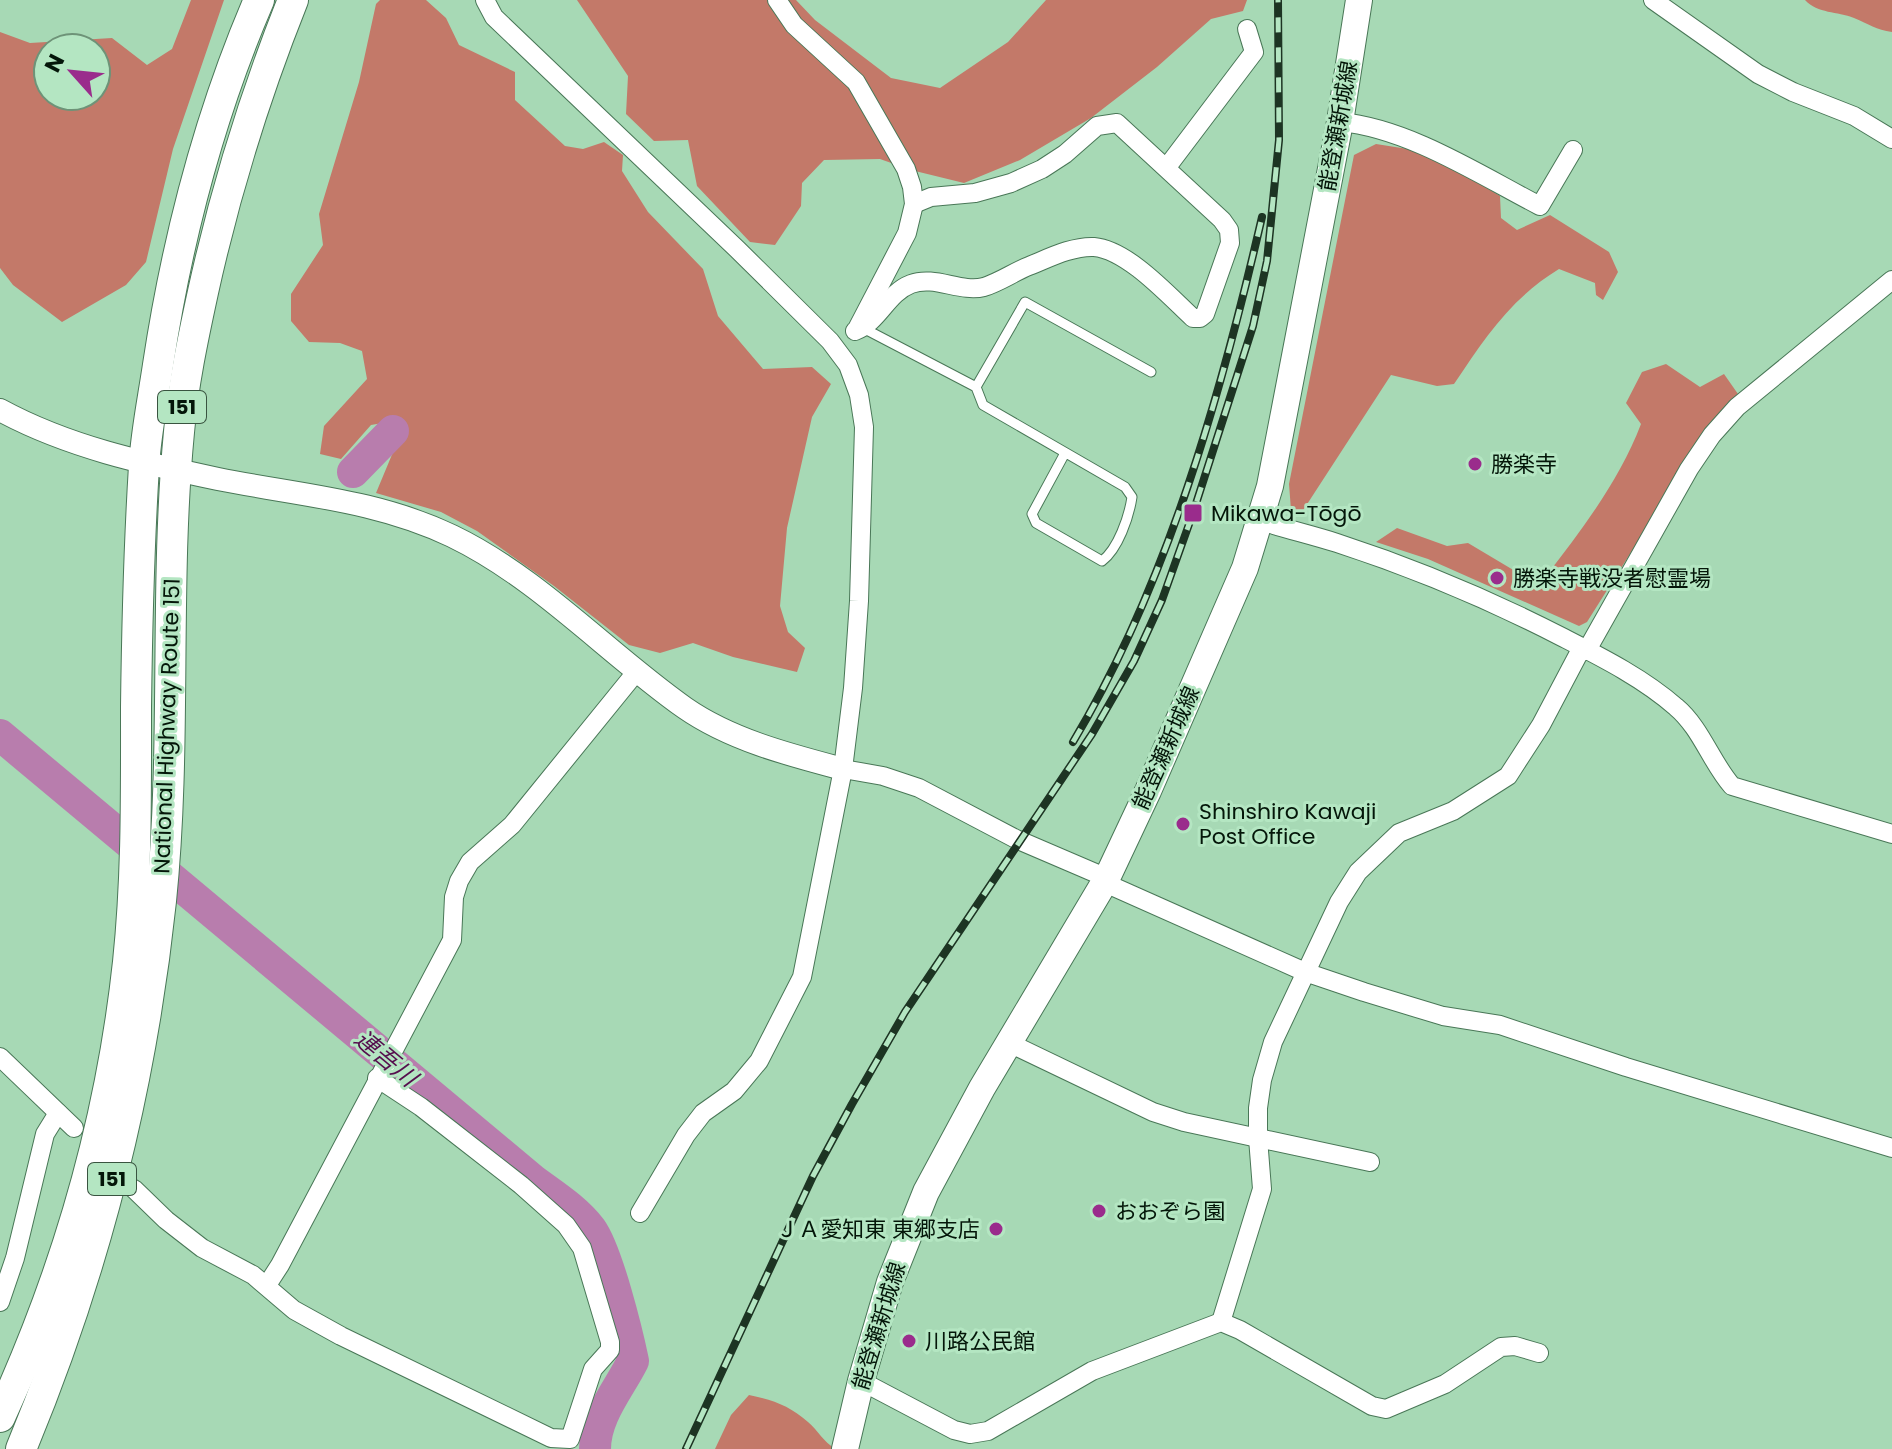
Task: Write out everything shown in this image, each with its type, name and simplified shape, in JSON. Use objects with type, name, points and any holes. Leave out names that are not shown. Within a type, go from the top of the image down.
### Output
[{"type":"highway","name":"National Highway Route 151","points":[[0,1417],[53,1288],[84,1187],[114,1061],[135,882],[137,629],[144,462],[163,331],[185,225],[210,134],[240,44],[259,0]]},
{"type":"highway","name":"National Highway Route 151","points":[[21,1449],[77,1295],[124,1132],[138,1064],[161,899],[179,426],[194,332],[240,145],[293,0]]},
{"type":"main road","name":"能登瀬新城線","points":[[845,1449],[890,1282],[926,1192],[952,1139],[1107,878],[1245,568],[1270,486],[1340,122],[1359,0]]},
{"type":"street","points":[[485,0],[494,17],[840,352],[859,395],[864,427],[853,688],[843,769],[802,977],[759,1061],[734,1091],[703,1113],[686,1135],[640,1213]]},
{"type":"street","points":[[777,0],[794,25],[856,82],[906,169],[912,187],[914,204],[907,233],[859,330]]},
{"type":"street","points":[[1653,0],[1758,74],[1793,92],[1854,116],[1892,139]]},
{"type":"street","points":[[1167,167],[1254,52],[1247,29]]},
{"type":"street","points":[[1340,122],[1361,124],[1409,141],[1540,206],[1573,150]]},
{"type":"street","points":[[840,352],[897,292],[911,284],[925,281],[964,288],[982,287],[1070,250],[1091,247],[1105,249],[1122,258],[1146,275],[1193,318],[1200,318],[1205,314],[1230,243],[1229,230],[1222,220],[1117,123],[1097,126],[1065,154],[1011,183],[975,193],[931,197],[914,204]]},
{"type":"street","points":[[1221,1322],[1262,1189],[1258,1108],[1273,1042],[1339,902],[1358,872],[1399,833],[1453,811],[1508,776],[1541,725],[1579,653],[1587,650],[1689,469],[1712,435],[1737,407],[1892,280]]},
{"type":"street","points":[[0,410],[73,443],[110,455],[219,479],[375,506],[452,536],[511,572],[688,710],[735,735],[799,758],[883,776],[919,788],[1016,839],[1107,878],[1114,887],[1305,972],[1443,1016],[1500,1025],[1892,1148]]},
{"type":"street","points":[[1261,521],[1337,543],[1484,599],[1587,650],[1652,688],[1679,709],[1704,743],[1717,769],[1732,786],[1892,834]]},
{"type":"street","points":[[267,1285],[452,940],[454,897],[470,862],[512,825],[637,671]]},
{"type":"street","points":[[1009,1043],[1153,1112],[1184,1122],[1370,1162]]},
{"type":"street","points":[[0,1057],[74,1128]]},
{"type":"street","points":[[134,1189],[166,1220],[202,1248],[267,1285],[294,1310],[551,1438],[570,1439],[593,1369],[610,1350],[582,1248],[566,1225],[521,1185],[379,1075]]},
{"type":"street","points":[[0,1302],[15,1258],[45,1134],[58,1113]]},
{"type":"street","points":[[861,1381],[954,1430],[970,1434],[988,1431],[1092,1371],[1221,1322],[1372,1406],[1386,1409],[1445,1384],[1501,1347],[1515,1346],[1539,1353]]},
{"type":"lane","points":[[976,387],[1025,302],[1151,372]]},
{"type":"lane","points":[[859,330],[976,387],[983,405],[1125,487],[1132,497],[1131,507],[1110,555],[1102,561],[1036,523],[1032,514],[1065,453]]},
{"type":"shaded area","points":[[191,0],[224,0],[173,149],[146,262],[126,285],[62,322],[13,285],[0,268],[0,32],[32,43],[32,112],[112,112],[112,38],[147,65],[172,49]]},
{"type":"shaded area","points":[[380,0],[426,0],[446,18],[459,45],[515,72],[515,100],[565,146],[583,149],[604,142],[623,155],[622,171],[648,212],[703,269],[718,316],[763,369],[812,367],[831,384],[812,417],[787,528],[780,606],[788,632],[805,648],[797,672],[733,657],[693,643],[660,653],[629,645],[477,531],[441,512],[376,493],[396,445],[394,421],[371,425],[341,459],[320,454],[324,426],[367,379],[362,351],[340,343],[309,342],[291,321],[291,294],[323,245],[319,214],[359,82],[376,4]]},
{"type":"shaded area","points":[[577,0],[796,0],[815,20],[891,78],[940,88],[1008,42],[1046,0],[1247,0],[1243,11],[1211,19],[1157,67],[1091,118],[1020,160],[964,183],[880,159],[824,160],[802,183],[801,206],[775,245],[750,242],[697,186],[688,140],[654,141],[626,114],[628,76]]},
{"type":"shaded area","points":[[1805,0],[1892,0],[1892,32],[1822,10]]},
{"type":"shaded area","points":[[1376,144],[1427,152],[1500,196],[1501,218],[1517,230],[1550,215],[1609,252],[1618,272],[1603,300],[1596,295],[1595,283],[1559,269],[1512,306],[1454,384],[1437,386],[1391,375],[1302,512],[1291,510],[1289,484],[1354,155]]},
{"type":"shaded area","points":[[1666,364],[1700,387],[1724,374],[1738,394],[1708,430],[1587,622],[1579,626],[1428,559],[1376,542],[1397,528],[1447,546],[1468,543],[1515,571],[1546,576],[1599,503],[1632,444],[1641,424],[1626,403],[1642,372]]},
{"type":"shaded area","points":[[749,1395],[795,1412],[836,1449],[715,1449],[731,1415]]},
{"type":"waterway","points":[[353,472],[393,431]]},
{"type":"waterway","name":"連吾川","points":[[0,735],[571,1209],[591,1229],[610,1273],[633,1361],[603,1414],[595,1449]]},
{"type":"railway","points":[[686,1449],[813,1176],[852,1104],[905,1012],[1092,734],[1134,661],[1162,600],[1253,326],[1267,261],[1279,140],[1278,0]]},
{"type":"railway","points":[[1073,742],[1106,682],[1163,554],[1209,420],[1262,217]]},
{"type":"place","name":"勝楽寺","points":[[1475,464]]},
{"type":"place","name":"Mikawa-Tōgō","points":[[1193,513]]},
{"type":"place","name":"勝楽寺戦没者慰霊場","points":[[1497,578]]},
{"type":"place","name":"Shinshiro Kawaji Post Office","points":[[1183,824]]},
{"type":"place","name":"おおぞら園","points":[[1099,1211]]},
{"type":"place","name":"ＪＡ愛知東 東郷支店","points":[[996,1229]]},
{"type":"place","name":"川路公民館","points":[[909,1341]]}]
